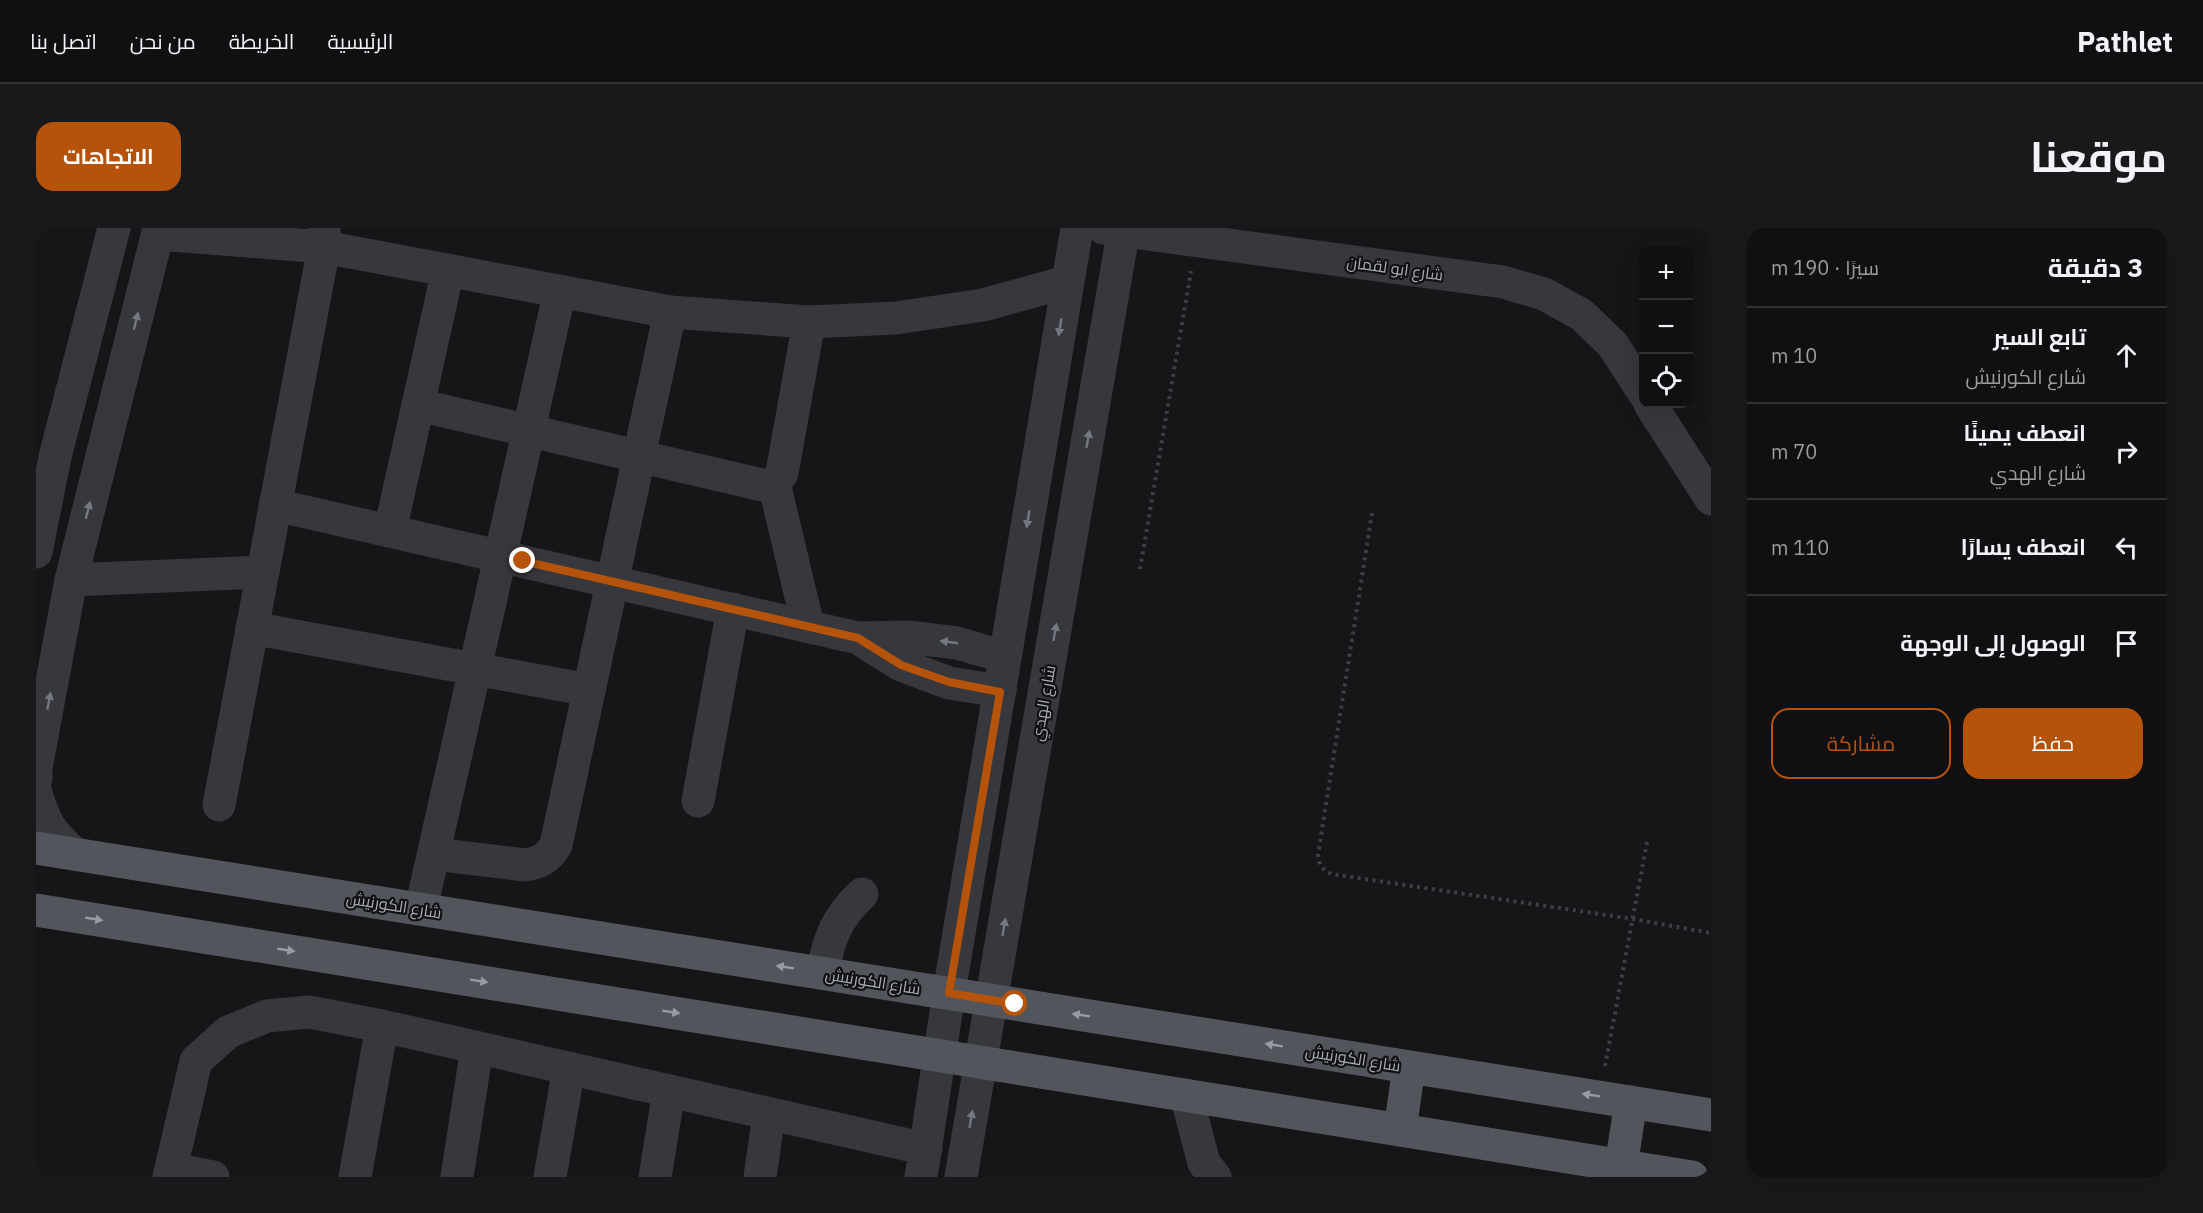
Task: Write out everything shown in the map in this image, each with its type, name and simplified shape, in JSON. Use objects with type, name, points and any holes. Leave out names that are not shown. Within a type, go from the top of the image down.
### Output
[{"type":"main road","name":"شارع الكورنيش","points":[[36,848],[1711,1114]]},
{"type":"main road","points":[[36,910],[1692,1177]]},
{"type":"main road","points":[[1400,1130],[1409,1067]]},
{"type":"main road","points":[[1615,1099],[1621,1166]]},
{"type":"street","points":[[36,552],[55,457],[114,228]]},
{"type":"street","points":[[213,1177],[170,1173],[196,1060],[228,1032],[267,1016],[309,1012],[381,1026],[769,1114],[924,1163],[949,993],[1077,228]]},
{"type":"street","name":"شارع ابو لقمان","points":[[1117,229],[1503,282],[1545,294],[1582,315],[1613,345],[1639,385]]},
{"type":"street","name":"شارع الهدي","points":[[961,1177],[992,1000],[1117,229]]},
{"type":"street","points":[[36,779],[36,768],[71,580],[159,231],[324,238],[448,270],[670,312],[809,322],[896,318],[983,304],[1068,282]]},
{"type":"street","points":[[219,805],[324,238]]},
{"type":"street","points":[[390,531],[448,270]]},
{"type":"street","points":[[422,909],[560,291]]},
{"type":"street","points":[[434,854],[525,865],[534,864],[551,854],[556,845],[670,312]]},
{"type":"street","points":[[418,405],[762,485],[774,483],[782,473],[809,322]]},
{"type":"street","points":[[1653,408],[1711,499]]},
{"type":"street","points":[[774,483],[808,626]]},
{"type":"street","points":[[275,505],[858,638],[908,638],[957,643],[1005,657]]},
{"type":"street","points":[[71,580],[263,572]]},
{"type":"street","points":[[698,801],[733,609]]},
{"type":"street","points":[[252,628],[589,690]]},
{"type":"street","points":[[858,638],[901,665],[949,682],[1000,692]]},
{"type":"street","points":[[36,793],[43,817],[56,838],[75,854]]},
{"type":"street","points":[[822,973],[833,930],[846,910],[862,894]]},
{"type":"street","points":[[355,1177],[381,1026]]},
{"type":"street","points":[[457,1177],[477,1048]]},
{"type":"street","points":[[550,1177],[569,1068]]},
{"type":"street","points":[[656,1177],[669,1091]]},
{"type":"street","points":[[1186,1095],[1204,1163],[1215,1177]]},
{"type":"street","points":[[760,1177],[769,1114]]},
{"type":"path","points":[[1140,569],[1196,241]]},
{"type":"path","points":[[1372,513],[1318,855],[1319,863],[1331,874],[1633,919],[1711,933]]},
{"type":"path","points":[[1615,1099],[1633,919],[1648,837]]},
{"type":"route","points":[[523,561],[858,638],[901,665],[949,682],[1000,692],[949,993],[1015,1004]]}]
